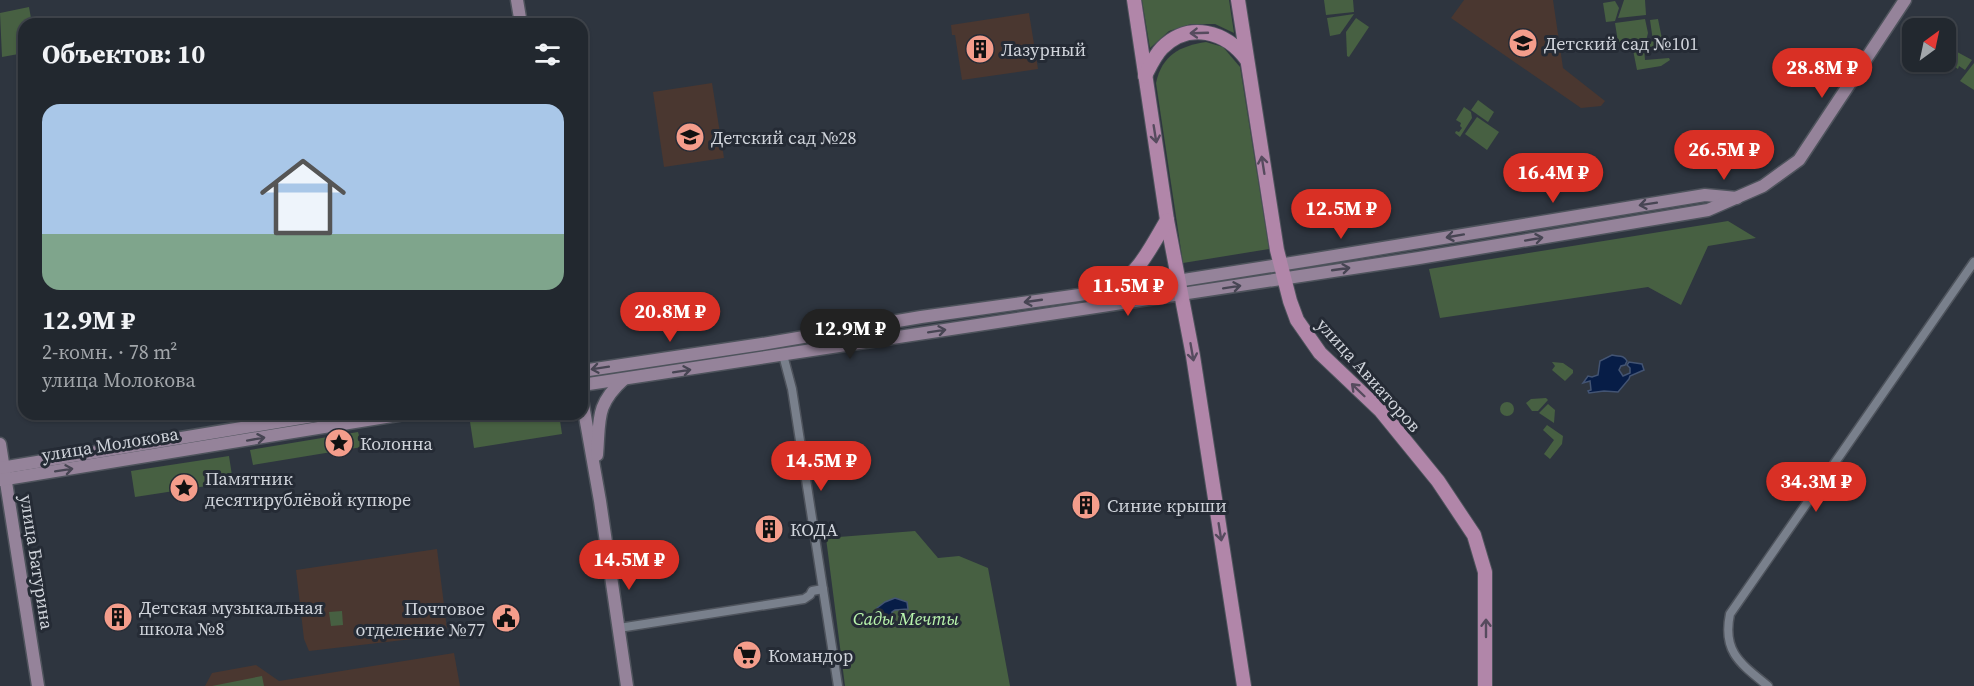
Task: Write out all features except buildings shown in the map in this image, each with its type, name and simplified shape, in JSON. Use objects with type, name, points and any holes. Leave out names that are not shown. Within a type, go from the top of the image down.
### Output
[{"type":"main road","points":[[517,0],[520,18]]},
{"type":"main road","points":[[1134,0],[1167,220],[1193,356],[1244,686]]},
{"type":"main road","name":"улица Авиаторов","points":[[1238,0],[1281,264],[1297,320],[1320,353],[1381,411],[1438,481],[1474,535],[1485,572],[1485,686]]},
{"type":"main road","points":[[588,385],[1284,279],[1708,210],[1763,186],[1799,160],[1905,0]]},
{"type":"main road","points":[[1145,76],[1161,48],[1178,36],[1194,32],[1212,32],[1240,50],[1247,60]]},
{"type":"main road","points":[[588,370],[921,317],[1281,264],[1705,195],[1738,198]]},
{"type":"main road","points":[[1112,290],[1127,281],[1137,269],[1167,220]]},
{"type":"main road","points":[[595,472],[602,407],[609,393],[624,379]]},
{"type":"main road","name":"улица Молокова","points":[[3,474],[293,420]]},
{"type":"main road","name":"улица Молокова","points":[[3,474],[364,420]]},
{"type":"main road","points":[[586,420],[627,686]]},
{"type":"main road","name":"улица Батурина","points":[[0,444],[38,686]]},
{"type":"street","points":[[1768,686],[1741,664],[1733,653],[1727,639],[1730,614],[1974,262]]},
{"type":"street","points":[[783,355],[792,389],[838,686]]},
{"type":"street","points":[[619,628],[804,598],[812,591],[823,589]]},
{"type":"shaded area","name":"Детский сад №101","points":[[1464,0],[1553,0],[1563,68],[1605,101],[1601,106],[1581,108],[1451,18]]},
{"type":"shaded area","points":[[1029,13],[1038,69],[962,80],[955,35],[952,35],[951,25]]},
{"type":"shaded area","name":"Детский сад №28","points":[[712,83],[724,158],[664,167],[653,92]]},
{"type":"shaded area","points":[[437,549],[447,629],[411,633],[412,639],[309,651],[304,639],[296,570]]},
{"type":"shaded area","points":[[454,653],[460,686],[205,686],[212,673],[256,665],[279,681]]},
{"type":"green space","points":[[1142,0],[1229,0],[1234,33],[1215,24],[1191,24],[1169,31],[1150,48]]},
{"type":"green space","points":[[1324,0],[1353,0],[1354,12],[1326,15]]},
{"type":"green space","points":[[1624,0],[1645,0],[1646,15],[1618,18]]},
{"type":"green space","points":[[1615,1],[1619,8],[1615,21],[1606,22],[1603,3]]},
{"type":"green space","points":[[29,7],[31,18],[18,18],[18,54],[2,57],[0,13]]},
{"type":"green space","points":[[1354,14],[1340,34],[1330,36],[1327,18]]},
{"type":"green space","points":[[1356,18],[1369,27],[1349,57],[1347,56],[1346,32]]},
{"type":"green space","points":[[1645,19],[1648,33],[1646,41],[1618,42],[1615,23]]},
{"type":"green space","points":[[1658,19],[1662,39],[1656,40],[1656,46],[1644,48],[1645,60],[1669,58],[1670,60],[1661,66],[1637,70],[1632,45],[1653,41],[1650,20]]},
{"type":"green space","points":[[1206,42],[1223,47],[1240,67],[1269,249],[1183,263],[1156,83],[1163,65],[1180,49]]},
{"type":"green space","points":[[1956,51],[1972,60],[1965,70],[1959,66],[1958,69],[1956,68]]},
{"type":"green space","points":[[1974,63],[1974,90],[1960,81]]},
{"type":"green space","points":[[1478,100],[1494,112],[1488,122],[1471,110]]},
{"type":"green space","points":[[1464,107],[1471,112],[1472,118],[1460,137],[1455,133],[1462,128],[1461,123],[1456,120]]},
{"type":"green space","points":[[1477,117],[1499,132],[1487,150],[1465,134]]},
{"type":"green space","points":[[1728,221],[1756,238],[1708,246],[1681,305],[1648,287],[1440,318],[1429,269]]},
{"type":"green space","points":[[1552,362],[1563,363],[1573,370],[1573,373],[1565,381],[1552,370],[1555,366]]},
{"type":"green space","points":[[1546,398],[1548,400],[1538,411],[1532,411],[1526,403],[1531,399]]},
{"type":"green space","points":[[1504,402],[1510,402],[1514,409],[1510,416],[1504,416],[1500,412],[1500,406]]},
{"type":"green space","points":[[1548,404],[1555,410],[1554,423],[1539,413]]},
{"type":"green space","points":[[470,420],[560,420],[562,434],[474,448]]},
{"type":"green space","points":[[1547,425],[1563,436],[1562,444],[1550,459],[1544,454],[1554,440],[1543,430]]},
{"type":"green space","points":[[358,432],[362,447],[253,465],[250,450]]},
{"type":"green space","points":[[229,456],[233,482],[135,497],[131,471]]},
{"type":"green space","name":"Сады Мечты","points":[[915,531],[938,558],[959,556],[988,568],[1010,686],[845,686],[826,538]]},
{"type":"green space","points":[[342,611],[343,625],[331,626],[329,612]]},
{"type":"green space","points":[[262,676],[264,686],[212,686]]},
{"type":"water","points":[[1612,355],[1622,357],[1627,361],[1619,370],[1623,376],[1630,373],[1627,365],[1629,362],[1642,364],[1644,370],[1630,376],[1618,392],[1589,393],[1590,381],[1583,383],[1588,376],[1598,375],[1600,361]]},
{"type":"water","points":[[895,598],[907,602],[908,609],[895,610],[892,612],[891,621],[886,621],[877,612],[877,608]]},
{"type":"place","name":"Детский сад №101","points":[[1523,43]]},
{"type":"place","name":"Лазурный","points":[[980,49]]},
{"type":"place","name":"Детский сад №28","points":[[690,137]]},
{"type":"place","name":"Колонна","points":[[339,443]]},
{"type":"place","name":"Памятник десятирублёвой купюре","points":[[184,488]]},
{"type":"place","name":"Синие крыши","points":[[1086,505]]},
{"type":"place","name":"КОДА","points":[[769,529]]},
{"type":"place","name":"Детская музыкальная школа №8","points":[[118,617]]},
{"type":"place","name":"Почтовое отделение №77","points":[[506,618]]},
{"type":"place","name":"Командор","points":[[747,655]]}]
